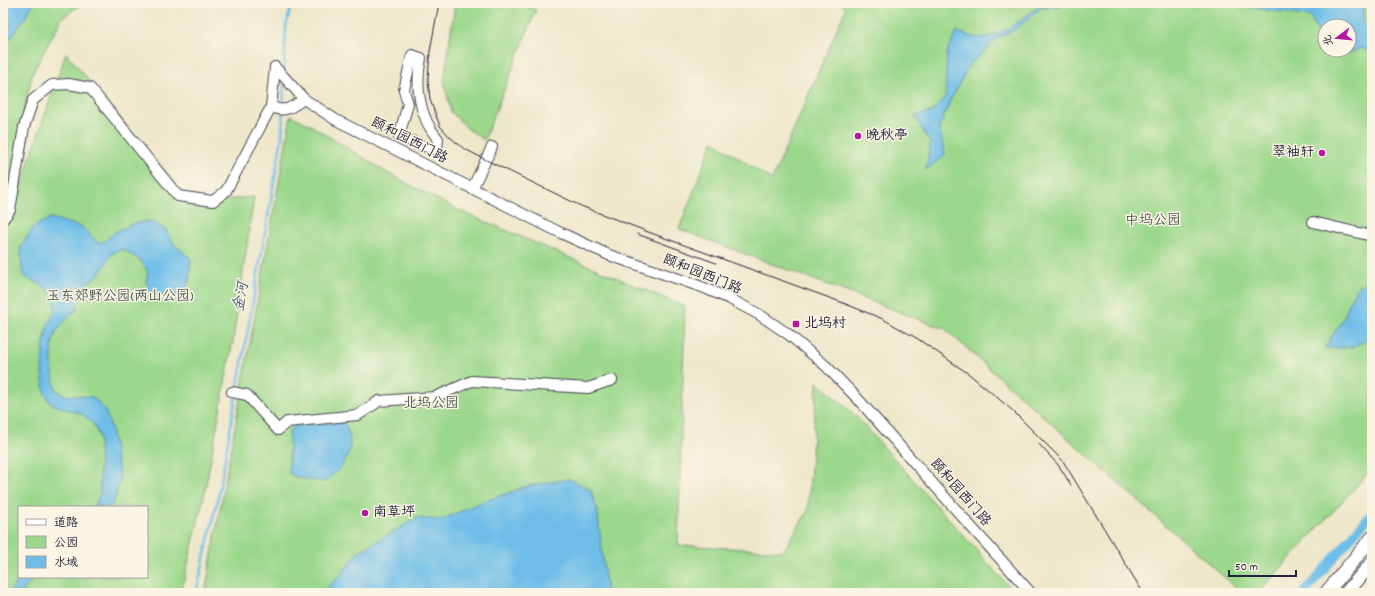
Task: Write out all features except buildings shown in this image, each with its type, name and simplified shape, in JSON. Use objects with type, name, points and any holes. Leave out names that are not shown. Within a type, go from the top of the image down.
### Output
[{"type":"main road","points":[[1326,593],[1372,538]]},
{"type":"main road","points":[[1346,593],[1372,563]]},
{"type":"street","points":[[412,55],[421,58],[418,75],[420,100],[423,112],[438,139],[437,150],[399,136],[408,104],[404,90],[412,55]]},
{"type":"street","name":"颐和园西门路","points":[[279,109],[275,67],[304,99],[336,120],[560,233],[610,255],[702,287],[730,299],[760,315],[788,334],[826,366],[857,398],[1032,593]]},
{"type":"street","points":[[3,219],[10,210],[24,127],[33,100],[52,85],[69,84],[90,88],[178,196],[213,201],[226,191],[279,109],[304,99]]},
{"type":"street","points":[[472,188],[492,147]]},
{"type":"street","points":[[1313,222],[1372,236]]},
{"type":"street","points":[[235,393],[247,395],[278,430],[287,422],[358,414],[379,401],[434,397],[472,381],[588,388],[612,380]]},
{"type":"green space","points":[[3,3],[83,3],[62,18],[32,74],[8,191],[3,197]]},
{"type":"green space","points":[[455,3],[520,3],[536,10],[484,140],[467,128],[451,112],[444,81]]},
{"type":"green space","name":"中坞公园","points":[[840,3],[1372,3],[1372,469],[1258,593],[1242,593],[945,329],[679,229],[713,141],[772,180],[846,8]]},
{"type":"green space","name":"玉东郊野公园(两山公园)","points":[[66,53],[191,203],[254,197],[233,340],[204,496],[181,593],[3,593],[3,237]]},
{"type":"green space","name":"北坞公园","points":[[291,115],[312,126],[391,175],[456,209],[685,307],[678,545],[783,551],[808,511],[817,382],[854,414],[1015,593],[205,593]]},
{"type":"water","points":[[3,3],[36,3],[31,7],[7,43],[3,54]]},
{"type":"water","points":[[1043,3],[1086,3],[1040,8],[1017,28],[998,38],[970,64],[950,101],[939,128],[945,155],[926,170],[930,143],[915,116],[931,112],[945,98],[947,52],[957,31],[974,37],[983,38],[992,36],[1011,27]]},
{"type":"water","points":[[1225,3],[1363,3],[1363,23],[1372,31],[1372,53],[1362,48],[1357,50],[1357,18],[1317,18],[1317,31],[1310,17]]},
{"type":"water","points":[[51,218],[82,227],[98,243],[105,241],[115,232],[132,224],[150,221],[165,229],[175,245],[191,259],[189,281],[185,292],[176,295],[167,295],[149,291],[146,281],[148,272],[140,260],[122,249],[111,254],[105,266],[96,277],[83,286],[76,311],[68,317],[56,332],[52,345],[52,365],[55,389],[64,395],[93,397],[105,410],[111,428],[120,479],[111,506],[94,506],[100,494],[99,436],[94,425],[82,414],[51,404],[45,394],[42,374],[43,351],[47,327],[55,311],[55,297],[43,286],[23,276],[21,246],[34,226]]},
{"type":"water","points":[[1372,279],[1372,337],[1353,347],[1324,349],[1344,318],[1357,287]]},
{"type":"water","points":[[344,422],[350,441],[350,449],[344,463],[332,476],[324,482],[298,478],[289,473],[289,432],[294,426]]},
{"type":"water","points":[[569,479],[590,489],[597,508],[607,593],[326,593],[330,584],[340,576],[358,552],[417,518],[441,520],[479,503],[528,486]]},
{"type":"water","points":[[18,578],[33,578],[21,593],[10,593]]},
{"type":"waterway","name":"金河","points":[[284,73],[286,26],[292,3]]},
{"type":"waterway","name":"金河","points":[[283,107],[284,82]]},
{"type":"waterway","name":"金河","points":[[237,391],[282,138],[283,112]]},
{"type":"waterway","name":"金河","points":[[196,593],[218,498],[236,396]]},
{"type":"waterway","points":[[1304,593],[1372,513]]},
{"type":"tram line","points":[[439,3],[430,51],[428,80],[430,100],[440,126],[451,138],[463,148],[581,206],[838,301],[883,319],[918,339],[969,374],[1012,410],[1063,461],[1142,591]]},
{"type":"tram line","points":[[637,234],[716,263]]},
{"type":"tram line","points":[[1038,443],[1059,466],[1071,485]]},
{"type":"place","name":"晚秋亭","points":[[858,136]]},
{"type":"place","name":"翠袖轩","points":[[1322,153]]},
{"type":"place","name":"北坞村","points":[[796,324]]},
{"type":"place","name":"南草坪","points":[[365,513]]}]
